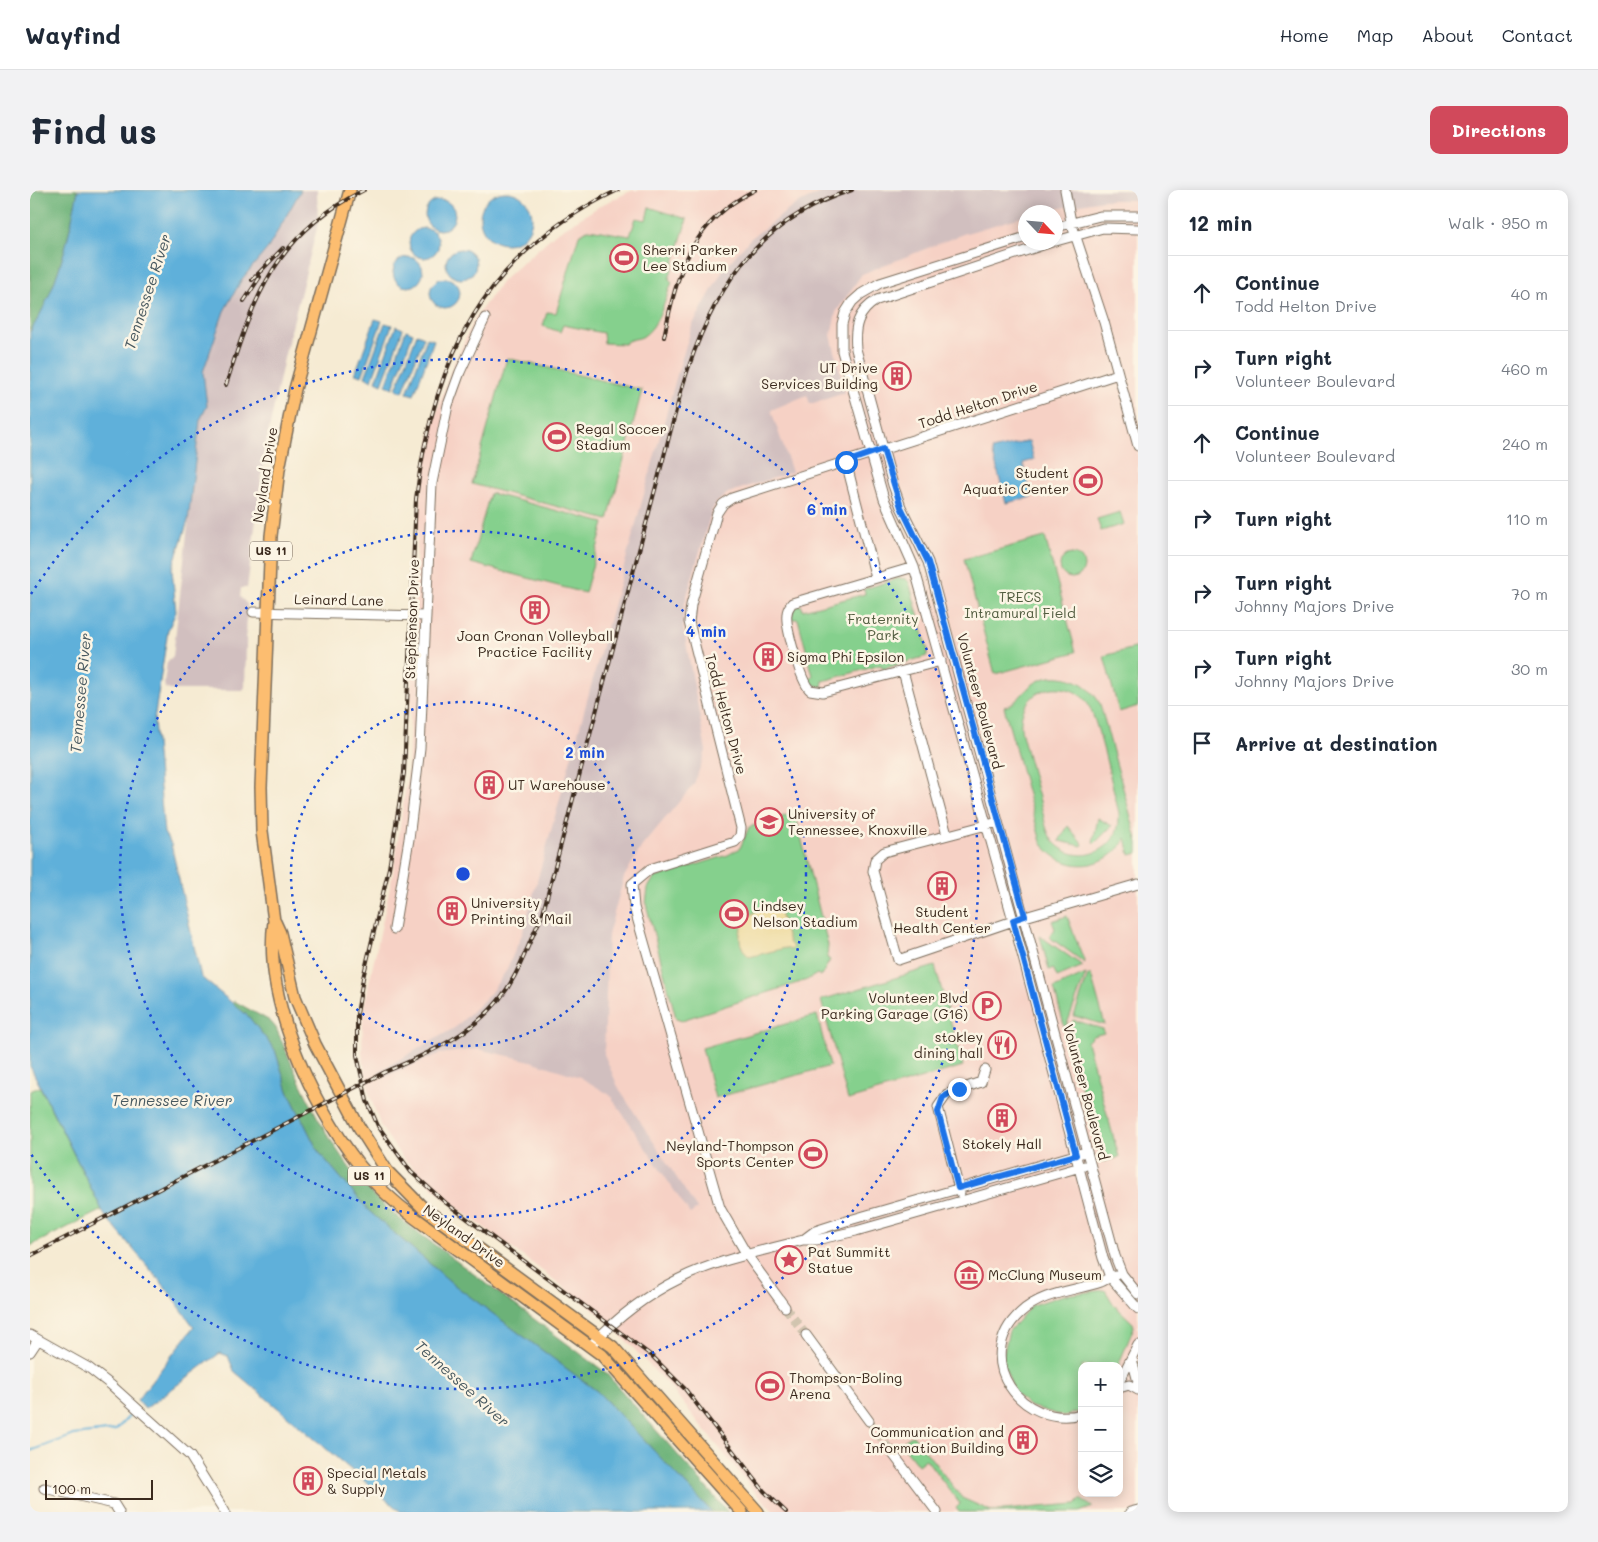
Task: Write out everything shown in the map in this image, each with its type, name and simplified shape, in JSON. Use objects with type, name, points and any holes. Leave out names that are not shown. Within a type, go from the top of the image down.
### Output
[{"type":"main road","name":"Neyland Drive","points":[[350,190],[295,389],[279,469],[271,536],[261,787],[262,831],[274,921],[272,934],[278,994],[291,1040],[318,1099],[352,1156],[376,1184],[403,1208],[590,1346],[620,1374],[742,1512]]},
{"type":"main road","name":"Neyland Drive","points":[[274,921],[280,933],[296,997],[315,1044],[363,1134],[386,1170],[423,1208],[600,1336],[628,1363],[758,1512]]},
{"type":"street","points":[[1065,190],[1071,222],[1138,446]]},
{"type":"street","points":[[1063,225],[1100,216],[1138,216]]},
{"type":"street","points":[[1063,239],[1103,228],[1138,228]]},
{"type":"street","points":[[1018,240],[880,283],[852,302],[863,311],[885,296],[1027,250]]},
{"type":"street","name":"Volunteer Boulevard","points":[[852,302],[842,324],[842,351],[870,454],[884,499],[914,567],[1110,1277],[1138,1309]]},
{"type":"street","name":"Volunteer Boulevard","points":[[863,311],[856,326],[856,348],[883,449],[901,507],[928,562],[1110,1236],[1122,1274],[1138,1294]]},
{"type":"street","name":"Stephenson Drive","points":[[394,929],[409,839],[420,748],[432,483],[448,405],[460,372],[485,318]]},
{"type":"street","name":"Todd Helton Drive","points":[[747,1255],[720,1208],[634,907],[632,884],[650,869],[735,842],[740,836],[741,828],[689,622],[691,606],[717,513],[723,504],[732,498],[1118,374]]},
{"type":"street","points":[[846,462],[876,578]]},
{"type":"street","points":[[914,567],[792,603],[788,608],[787,620],[803,679],[810,690],[824,692],[941,661]]},
{"type":"street","name":"Leinard Lane","points":[[253,612],[425,616]]},
{"type":"street","points":[[903,671],[946,835]]},
{"type":"street","points":[[998,822],[884,852],[875,860],[873,871],[898,960],[1025,916],[1138,884]]},
{"type":"street","points":[[962,1201],[938,1107],[946,1094],[981,1082],[984,1070]]},
{"type":"street","points":[[803,1240],[815,1231],[843,1222],[1088,1151]]},
{"type":"street","points":[[590,1346],[651,1296],[678,1279],[747,1255],[803,1240],[816,1240],[856,1231],[1092,1164]]},
{"type":"street","points":[[1097,1234],[1103,1238],[1110,1236]]},
{"type":"street","points":[[747,1255],[785,1307]]},
{"type":"street","points":[[1078,1415],[1064,1417],[1047,1415],[1018,1399],[1005,1378],[1002,1348],[1010,1324],[1030,1304],[1041,1298],[1122,1274]]},
{"type":"street","points":[[806,1335],[869,1421]]},
{"type":"street","points":[[30,1352],[34,1338],[89,1368],[112,1384],[190,1456],[225,1512]]},
{"type":"street","points":[[1123,1375],[1138,1345]]},
{"type":"street","points":[[1132,1359],[1138,1382]]},
{"type":"street","points":[[1123,1387],[1129,1385],[1138,1390]]},
{"type":"street","points":[[890,1450],[937,1512]]},
{"type":"street","points":[[44,1488],[114,1504],[118,1512]]},
{"type":"street","points":[[1130,1512],[1138,1510]]},
{"type":"shaded area","points":[[301,190],[317,190],[318,224],[284,358],[266,444],[247,588],[241,588],[240,597],[247,604],[245,687],[243,690],[170,690],[165,688],[164,682],[167,662],[173,656],[200,420],[207,406],[203,372],[224,311],[242,279],[268,248]]},
{"type":"shaded area","name":"University of Tennessee, Knoxville","points":[[633,190],[1138,190],[1138,1512],[774,1512],[754,1491],[670,1387],[604,1317],[442,1196],[401,1156],[381,1127],[369,1093],[362,1054],[363,1011],[393,873],[408,772],[418,519],[432,427],[449,374],[475,318],[503,280],[555,234],[603,204]]},
{"type":"shaded area","points":[[826,190],[1138,190],[1138,200],[1102,200],[1063,207],[1063,205],[1018,205],[1018,218],[963,234],[862,274],[836,312],[831,335],[845,393],[810,404],[807,395],[771,410],[792,472],[728,493],[717,502],[712,510],[684,606],[683,626],[706,751],[694,784],[642,846],[624,877],[608,935],[604,1054],[619,1089],[697,1209],[690,1214],[610,1095],[580,1077],[531,1061],[478,1049],[439,1054],[381,1078],[378,1072],[456,1027],[489,995],[506,971],[523,932],[692,326],[723,270],[750,239],[795,205]]},
{"type":"green space","points":[[30,190],[78,190],[66,245],[55,281],[30,332]]},
{"type":"green space","name":"Sherri Parker Lee Stadium","points":[[649,207],[687,219],[669,279],[672,282],[661,312],[653,327],[642,337],[630,340],[624,344],[604,343],[603,333],[563,325],[560,332],[543,326],[547,312],[556,313],[579,235],[589,229],[630,236],[636,218],[646,220]]},
{"type":"green space","name":"Regal Soccer Stadium","points":[[507,358],[642,390],[608,520],[472,484]]},
{"type":"green space","points":[[490,493],[604,523],[585,593],[471,563]]},
{"type":"green space","points":[[1120,512],[1124,524],[1101,531],[1097,519]]},
{"type":"green space","name":"TRECS Intramural Field","points":[[1045,537],[1076,652],[995,674],[964,559]]},
{"type":"green space","points":[[1072,554],[1081,557],[1084,566],[1081,575],[1072,578],[1063,575],[1060,566],[1063,557]]},
{"type":"green space","name":"Fraternity Park","points":[[900,578],[906,579],[909,582],[928,650],[927,656],[883,669],[881,665],[823,681],[822,687],[810,684],[808,679],[813,676],[798,619],[791,619],[794,607],[801,605],[803,610],[865,594],[864,589]]},
{"type":"green space","points":[[1138,647],[1138,706],[1119,712],[1104,656]]},
{"type":"green space","points":[[1058,677],[1073,680],[1091,691],[1100,704],[1138,843],[1138,853],[1130,855],[1126,838],[1117,849],[1096,863],[1072,864],[1060,860],[1041,842],[1004,707],[1016,701],[1029,687],[1041,680]],"holes":[[[1057,688],[1079,694],[1091,709],[1119,813],[1119,824],[1107,846],[1088,854],[1081,855],[1067,852],[1051,838],[1046,827],[1022,734],[1021,718],[1026,704],[1044,690]]]},
{"type":"green space","name":"Lindsey Nelson Stadium","points":[[795,813],[828,945],[827,958],[830,960],[821,976],[817,974],[807,980],[682,1020],[676,1018],[646,904],[648,888],[654,878],[728,855],[740,848],[749,827]]},
{"type":"green space","points":[[1098,818],[1112,826],[1095,843],[1093,842]]},
{"type":"green space","points":[[1068,826],[1083,844],[1082,846],[1059,841]]},
{"type":"green space","points":[[1067,916],[1085,963],[1049,937],[1055,929],[1052,921]]},
{"type":"green space","points":[[1040,936],[1083,966],[1057,977],[1053,968],[1049,970]]},
{"type":"green space","points":[[935,966],[963,1066],[848,1100],[821,1000]]},
{"type":"green space","points":[[1086,974],[1065,1029],[1054,988]]},
{"type":"green space","points":[[1088,975],[1091,975],[1105,1025],[1074,1016]]},
{"type":"green space","points":[[234,1001],[270,1021],[276,1028],[306,1095],[330,1139],[358,1179],[375,1197],[404,1222],[605,1372],[728,1512],[712,1512],[598,1392],[453,1284],[369,1211],[318,1151],[288,1091],[275,1050],[248,1016],[233,1004]]},
{"type":"green space","points":[[817,1015],[830,1066],[715,1098],[702,1048]]},
{"type":"green space","points":[[1073,1020],[1103,1029],[1104,1033],[1093,1036],[1087,1042],[1119,1157],[1102,1162],[1067,1036]]},
{"type":"green space","points":[[40,1087],[102,1210],[30,1246],[30,1091]]},
{"type":"green space","points":[[1105,1290],[1114,1305],[1133,1323],[1134,1327],[1120,1362],[1078,1362],[1078,1412],[1063,1416],[1029,1406],[1015,1393],[1002,1360],[1009,1331],[1032,1305],[1064,1295]]},
{"type":"green space","points":[[913,1435],[962,1498],[991,1511],[1076,1504],[1080,1499],[1093,1507],[1079,1512],[959,1512],[956,1508],[960,1504],[926,1459],[918,1465],[901,1443]]},
{"type":"sand","points":[[774,905],[778,906],[789,942],[793,947],[791,950],[785,948],[749,957],[743,949],[740,932],[749,917],[756,911]]},
{"type":"water","name":"Tennessee River","points":[[78,190],[301,190],[268,248],[242,279],[224,311],[203,372],[207,406],[200,420],[188,521],[172,569],[176,612],[168,630],[154,720],[164,833],[171,844],[201,977],[248,1016],[275,1050],[288,1091],[318,1151],[369,1211],[453,1284],[598,1392],[712,1512],[401,1512],[234,1371],[228,1356],[220,1353],[145,1409],[137,1400],[194,1327],[166,1288],[105,1216],[30,1066],[30,332],[55,281],[66,245]]},
{"type":"water","points":[[501,192],[511,192],[525,199],[532,213],[532,223],[525,237],[511,244],[501,244],[491,240],[484,233],[480,223],[480,213],[484,203],[491,196]]},
{"type":"water","points":[[440,200],[451,204],[455,215],[451,226],[440,230],[429,226],[425,215],[429,204]]},
{"type":"water","points":[[424,228],[435,232],[439,243],[435,254],[424,258],[413,254],[409,243],[413,232]]},
{"type":"water","points":[[461,249],[472,253],[476,264],[472,275],[461,279],[450,275],[446,264],[450,253]]},
{"type":"water","points":[[408,257],[419,261],[423,272],[419,283],[408,287],[397,283],[393,272],[397,261]]},
{"type":"water","points":[[445,278],[456,282],[460,293],[456,304],[445,308],[434,304],[430,293],[434,282]]},
{"type":"water","points":[[375,319],[382,321],[362,376],[355,374]]},
{"type":"water","points":[[385,323],[392,325],[372,380],[365,377]]},
{"type":"water","points":[[396,326],[403,329],[382,384],[376,381]]},
{"type":"water","points":[[406,330],[413,333],[393,388],[386,385]]},
{"type":"water","points":[[417,334],[424,337],[403,392],[396,389]]},
{"type":"water","points":[[427,338],[434,340],[414,395],[407,393]]},
{"type":"water","points":[[1029,441],[1034,460],[1023,463],[1032,497],[1006,503],[992,450]]},
{"type":"waterway","points":[[30,1451],[74,1435],[116,1430],[133,1412]]},
{"type":"tunnel","points":[[785,1307],[806,1335]]},
{"type":"tunnel","points":[[869,1421],[890,1450]]},
{"type":"railway","points":[[226,385],[247,323],[272,271],[289,248],[309,227],[334,207],[364,190]]},
{"type":"railway","points":[[618,190],[572,216],[533,245],[500,278],[474,315],[452,356],[436,400],[424,448],[416,499],[404,773],[389,868],[363,978],[357,1014],[357,1055],[367,1101],[378,1126],[411,1172],[446,1203],[652,1356],[685,1389],[764,1491],[786,1512]]},
{"type":"railway","points":[[664,337],[675,291],[690,251],[716,217],[733,203],[755,190]]},
{"type":"railway","points":[[30,1256],[385,1072],[441,1046],[476,1023],[504,993],[519,968],[542,916],[682,388],[693,354],[722,292],[741,265],[763,241],[788,221],[818,204],[852,190]]},
{"type":"railway","points":[[252,280],[283,248]]},
{"type":"railway","points":[[244,301],[260,277]]},
{"type":"place","name":"Sherri Parker Lee Stadium","points":[[624,258]]},
{"type":"place","name":"UT Drive Services Building","points":[[897,376]]},
{"type":"place","name":"Regal Soccer Stadium","points":[[557,437]]},
{"type":"place","name":"Student Aquatic Center","points":[[1088,481]]},
{"type":"place","name":"Joan Cronan Volleyball Practice Facility","points":[[535,610]]},
{"type":"place","name":"Sigma Phi Epsilon","points":[[768,657]]},
{"type":"place","name":"UT Warehouse","points":[[489,785]]},
{"type":"place","name":"University of Tennessee, Knoxville","points":[[769,822]]},
{"type":"place","name":"Student Health Center","points":[[942,886]]},
{"type":"place","name":"University Printing & Mail","points":[[452,911]]},
{"type":"place","name":"Lindsey Nelson Stadium","points":[[734,914]]},
{"type":"place","name":"Volunteer Blvd Parking Garage (G16)","points":[[987,1006]]},
{"type":"place","name":"stokley dining hall","points":[[1002,1045]]},
{"type":"place","name":"Stokely Hall","points":[[1002,1118]]},
{"type":"place","name":"Neyland-Thompson Sports Center","points":[[813,1154]]},
{"type":"place","name":"Pat Summitt Statue","points":[[789,1260]]},
{"type":"place","name":"McClung Museum","points":[[969,1275]]},
{"type":"place","name":"Thompson-Boling Arena","points":[[770,1386]]},
{"type":"place","name":"Communication and Information Building","points":[[1023,1440]]},
{"type":"place","name":"Special Metals & Supply","points":[[308,1481]]},
{"type":"route","points":[[846,462],[883,449],[901,507],[928,562],[1025,916],[1013,920],[1076,1155],[958,1188],[938,1107],[946,1094],[959,1089]]}]
